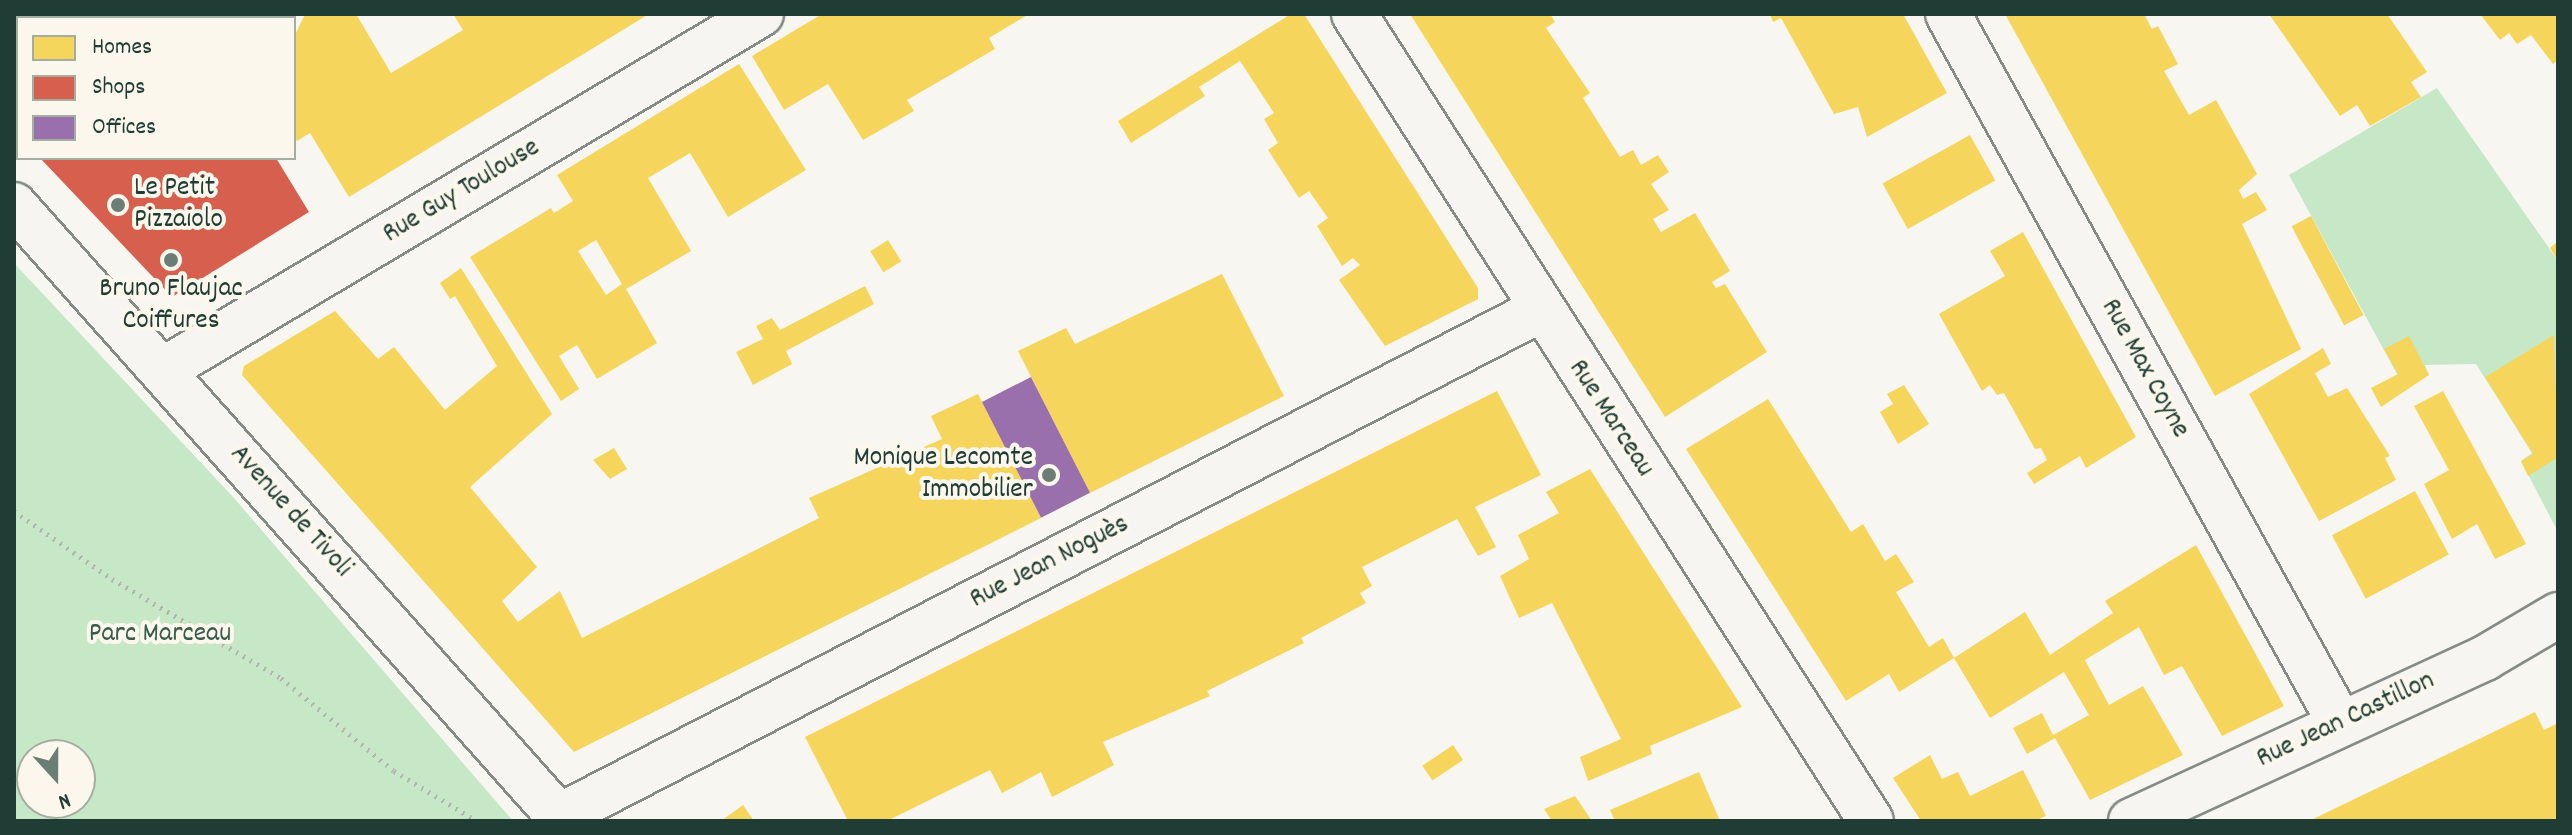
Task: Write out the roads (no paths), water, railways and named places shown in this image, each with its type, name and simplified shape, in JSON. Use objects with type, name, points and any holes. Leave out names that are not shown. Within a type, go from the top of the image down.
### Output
[{"type":"street","name":"Rue Guy Toulouse","points":[[163,370],[761,14]]},
{"type":"street","name":"Rue Marceau","points":[[1354,14],[1540,310],[1871,821]]},
{"type":"street","name":"Rue Max Coyne","points":[[1948,14],[2340,723]]},
{"type":"street","name":"Avenue de Tivoli","points":[[14,205],[562,819]]},
{"type":"street","name":"Rue Jean Noguès","points":[[562,819],[1540,310]]},
{"type":"street","name":"Rue Jean Castillon","points":[[2131,821],[2485,658],[2558,615]]},
{"type":"place","name":"Le Petit Pizzaiolo","points":[[118,205]]},
{"type":"place","name":"Bruno Flaujac Coiffures","points":[[171,260]]},
{"type":"place","name":"Monique Lecomte Immobilier","points":[[1049,475]]},
{"type":"park label","name":"Parc Marceau","points":[[160,635]]}]
